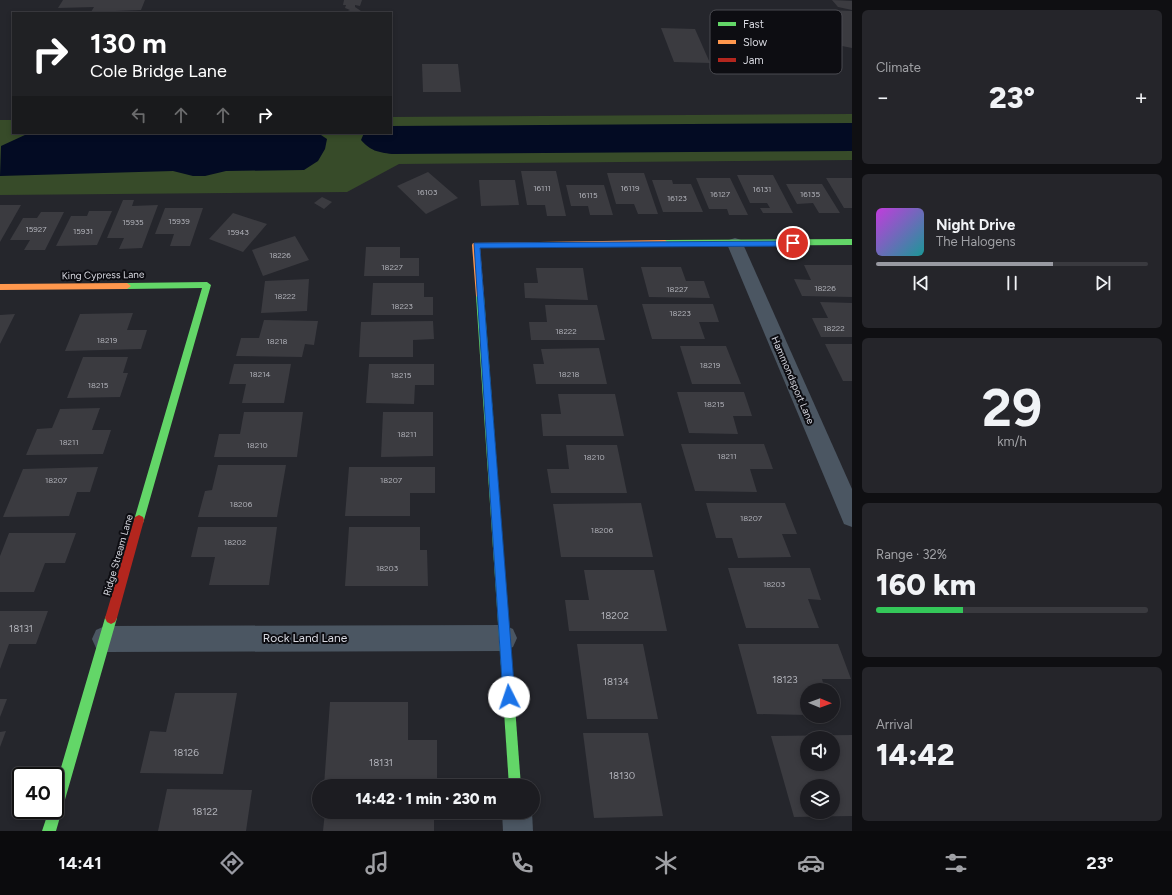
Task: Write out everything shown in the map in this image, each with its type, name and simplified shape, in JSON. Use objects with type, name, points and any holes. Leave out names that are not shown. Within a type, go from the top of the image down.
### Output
[{"type":"street","points":[[514,779],[476,245],[852,242]]},
{"type":"street","name":"Hammondsport Lane","points":[[735,244],[852,516]]},
{"type":"street","name":"King Cypress Lane","points":[[0,287],[207,285]]},
{"type":"street","name":"Ridge Stream Lane","points":[[49,831],[207,285]]},
{"type":"street","name":"Rock Land Lane","points":[[105,639],[504,638]]},
{"type":"street","points":[[517,819],[518,831]]},
{"type":"green space","points":[[852,114],[852,160],[399,164],[347,192],[0,195],[0,120],[12,120],[12,134],[392,134],[392,117]]},
{"type":"water","points":[[852,123],[852,151],[392,154],[382,153],[368,147],[361,140],[364,134],[392,134],[392,126]]},
{"type":"water","points":[[27,134],[320,134],[327,139],[325,149],[318,161],[304,170],[226,171],[205,176],[193,176],[173,171],[0,176],[1,146]]},
{"type":"building","points":[[63,0],[145,0],[141,10],[91,12],[94,7],[58,8]]},
{"type":"building","points":[[344,0],[362,0],[360,6],[355,5],[355,7],[361,11],[358,12],[345,12],[350,10],[345,8],[346,5],[343,5]]},
{"type":"building","points":[[832,0],[852,1],[852,10],[838,7]]},
{"type":"building","points":[[842,11],[852,11],[852,48],[842,46]]},
{"type":"building","points":[[661,28],[695,29],[710,63],[674,62]]},
{"type":"building","points":[[422,64],[458,64],[461,92],[423,92]]},
{"type":"building","points":[[521,171],[556,171],[566,216],[547,216],[545,205],[527,205]]},
{"type":"building","points":[[428,172],[458,198],[426,214],[397,186]]},
{"type":"building","points":[[607,173],[644,173],[658,214],[638,214],[634,204],[616,204]]},
{"type":"building","points":[[737,175],[773,175],[793,213],[763,213],[760,208],[770,208],[767,203],[750,203]]},
{"type":"building","points":[[696,178],[730,178],[748,215],[729,215],[727,209],[709,209]]},
{"type":"building","points":[[826,178],[852,178],[852,208],[844,208]]},
{"type":"building","points":[[479,180],[515,180],[519,205],[481,206]]},
{"type":"building","points":[[652,180],[672,180],[673,184],[691,184],[703,212],[663,212]]},
{"type":"building","points":[[786,184],[822,184],[840,213],[819,213],[813,203],[797,204]]},
{"type":"building","points":[[566,185],[604,185],[613,215],[590,215],[588,206],[571,206]]},
{"type":"building","points":[[322,197],[332,202],[324,209],[314,203]]},
{"type":"building","points":[[123,200],[134,200],[132,206],[158,205],[142,248],[119,249],[124,238],[107,238]]},
{"type":"building","points":[[0,205],[21,205],[0,242]]},
{"type":"building","points":[[165,208],[203,208],[190,246],[170,246],[174,234],[155,234]]},
{"type":"building","points":[[89,211],[112,211],[97,245],[56,246],[71,216],[87,216]]},
{"type":"building","points":[[41,212],[64,212],[45,250],[24,250],[30,240],[10,240],[23,218],[37,218]]},
{"type":"building","points":[[233,213],[267,224],[243,252],[209,239]]},
{"type":"building","points":[[295,236],[309,260],[263,276],[252,250]]},
{"type":"building","points":[[366,247],[400,247],[400,258],[419,258],[419,276],[364,276]]},
{"type":"building","points":[[804,265],[852,265],[852,297],[802,296],[794,279],[811,280]]},
{"type":"building","points":[[641,267],[681,267],[686,281],[704,281],[710,298],[649,297]]},
{"type":"building","points":[[536,268],[583,268],[588,300],[525,298],[524,283],[538,283]]},
{"type":"building","points":[[309,279],[307,311],[261,313],[265,281]]},
{"type":"building","points":[[373,283],[424,283],[424,297],[433,297],[433,315],[371,315]]},
{"type":"building","points":[[820,302],[852,303],[852,337],[821,337],[812,318],[828,318]]},
{"type":"building","points":[[642,304],[713,304],[719,322],[699,322],[705,339],[652,339]]},
{"type":"building","points":[[545,305],[597,305],[605,340],[531,340],[529,322],[547,322]]},
{"type":"building","points":[[133,313],[127,330],[147,330],[141,349],[65,351],[80,314]]},
{"type":"building","points":[[15,314],[0,344],[0,315]]},
{"type":"building","points":[[264,320],[318,321],[314,345],[305,344],[302,357],[236,356],[241,338],[259,338]]},
{"type":"building","points":[[433,321],[434,339],[413,340],[413,357],[359,357],[361,322]]},
{"type":"building","points":[[825,344],[852,344],[852,381],[843,381]]},
{"type":"building","points":[[680,346],[726,346],[741,384],[692,384]]},
{"type":"building","points":[[599,348],[607,384],[536,384],[533,364],[544,364],[541,349]]},
{"type":"building","points":[[83,357],[128,357],[123,373],[128,373],[120,397],[67,398]]},
{"type":"building","points":[[234,364],[291,364],[284,403],[242,403],[246,384],[229,384]]},
{"type":"building","points":[[369,364],[434,364],[434,385],[415,385],[414,404],[366,403]]},
{"type":"building","points":[[677,392],[744,392],[752,416],[733,416],[738,434],[689,433]]},
{"type":"building","points":[[558,394],[615,394],[624,436],[543,436],[541,414],[561,414]]},
{"type":"building","points":[[100,408],[92,430],[111,430],[103,454],[26,455],[37,429],[52,428],[60,409]]},
{"type":"building","points":[[244,412],[303,412],[297,457],[214,457],[219,434],[240,434]]},
{"type":"building","points":[[383,412],[433,412],[433,456],[381,457]]},
{"type":"building","points":[[681,444],[764,444],[773,469],[750,469],[757,492],[695,491]]},
{"type":"building","points":[[566,445],[617,445],[627,493],[551,493],[547,469],[569,469]]},
{"type":"building","points":[[218,465],[286,465],[277,517],[198,517],[205,491],[212,490]]},
{"type":"building","points":[[98,467],[90,492],[77,492],[69,516],[3,517],[23,469]]},
{"type":"building","points":[[349,467],[435,467],[435,493],[410,493],[410,516],[345,516]]},
{"type":"building","points":[[641,503],[653,557],[561,557],[553,504]]},
{"type":"building","points":[[706,503],[785,503],[797,534],[782,534],[791,557],[738,558],[732,538],[716,538]]},
{"type":"building","points":[[198,527],[277,527],[269,585],[209,585],[215,557],[191,557]]},
{"type":"building","points":[[349,527],[420,527],[420,550],[427,550],[428,586],[345,586]]},
{"type":"building","points":[[9,533],[76,533],[65,563],[45,563],[34,592],[0,592],[0,556]]},
{"type":"building","points":[[728,568],[810,568],[821,600],[808,599],[819,628],[746,628]]},
{"type":"building","points":[[584,570],[654,570],[667,631],[569,631],[565,600],[589,600]]},
{"type":"building","points":[[0,611],[48,611],[36,644],[9,644],[0,669]]},
{"type":"building","points":[[577,644],[643,644],[658,719],[587,719]]},
{"type":"building","points":[[738,644],[838,644],[851,679],[822,679],[823,683],[800,683],[800,715],[757,714]]},
{"type":"building","points":[[175,693],[237,693],[223,774],[140,773],[150,731],[166,732]]},
{"type":"building","points":[[0,699],[7,699],[0,717]]},
{"type":"building","points":[[330,702],[408,702],[408,740],[437,740],[437,779],[324,779]]},
{"type":"building","points":[[6,731],[0,747],[0,732]]},
{"type":"building","points":[[583,733],[648,733],[663,816],[594,818]]},
{"type":"building","points":[[840,735],[852,735],[852,816],[840,816],[840,779],[800,779],[800,817],[794,817],[771,736],[800,736],[800,771],[840,771]]},
{"type":"building","points":[[167,789],[252,790],[246,831],[158,831]]},
{"type":"building","points":[[324,819],[434,819],[434,831],[323,831]]},
{"type":"traffic: fast","points":[[665,243],[852,242]]},
{"type":"traffic: fast","points":[[127,286],[207,285],[139,520]]},
{"type":"traffic: fast","points":[[480,296],[514,779]]},
{"type":"traffic: fast","points":[[49,831],[111,618]]},
{"type":"traffic: slow","points":[[480,296],[476,245],[665,243]]},
{"type":"traffic: slow","points":[[0,287],[127,286]]},
{"type":"traffic: jam","points":[[111,618],[139,520]]},
{"type":"route","points":[[509,697],[476,245],[793,243]]}]
